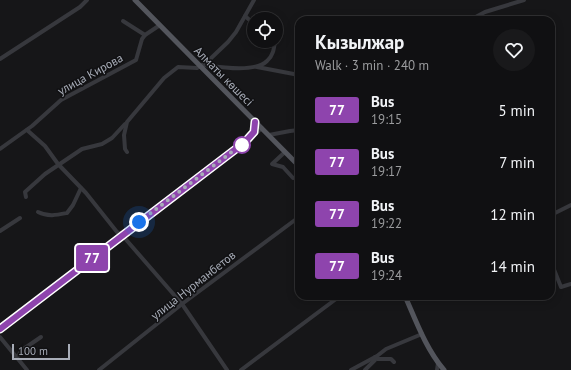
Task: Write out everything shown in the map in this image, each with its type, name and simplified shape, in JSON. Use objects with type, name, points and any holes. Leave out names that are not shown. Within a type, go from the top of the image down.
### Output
[{"type":"main road","name":"Алматы көшесі","points":[[135,0],[202,66],[295,162]]},
{"type":"main road","points":[[407,300],[422,334],[438,363],[444,370]]},
{"type":"street","points":[[0,59],[80,7],[87,0]]},
{"type":"street","points":[[202,66],[228,42],[254,0]]},
{"type":"street","points":[[478,16],[485,12],[524,0]]},
{"type":"street","points":[[123,21],[144,35],[160,25]]},
{"type":"street","name":"улица Кирова","points":[[0,149],[27,130],[61,100],[136,60],[144,35]]},
{"type":"street","points":[[256,67],[266,63],[274,50],[274,48]]},
{"type":"street","points":[[26,196],[25,192],[44,174],[58,164],[82,149],[102,144],[112,138],[164,78],[178,67],[256,67],[295,74]]},
{"type":"street","points":[[127,122],[124,135],[125,149],[127,152]]},
{"type":"street","points":[[245,142],[254,132],[255,122]]},
{"type":"street","points":[[0,329],[262,128]]},
{"type":"street","points":[[27,130],[45,146],[58,164],[86,193],[117,232],[122,235],[182,304],[227,370]]},
{"type":"street","points":[[269,135],[295,130]]},
{"type":"street","points":[[285,152],[272,164],[283,167],[293,178]]},
{"type":"street","points":[[38,212],[44,215],[67,213],[73,205],[81,188]]},
{"type":"street","points":[[555,213],[571,205]]},
{"type":"street","points":[[0,231],[20,218]]},
{"type":"street","name":"улица Нурманбетов","points":[[99,370],[182,304],[295,220]]},
{"type":"street","points":[[555,271],[562,287],[571,284]]},
{"type":"street","points":[[241,370],[335,300]]},
{"type":"street","points":[[352,370],[386,349],[422,334]]},
{"type":"street","points":[[0,337],[27,370]]},
{"type":"street","points":[[17,357],[22,350],[41,337]]},
{"type":"street","points":[[375,357],[391,359],[394,362]]},
{"type":"street","points":[[366,370],[375,360],[375,357]]},
{"type":"street","points":[[437,370],[438,363]]},
{"type":"bus line","name":"77","points":[[0,329],[245,142],[254,132],[255,122]]},
{"type":"route","points":[[139,222],[245,142],[242,145]]}]
